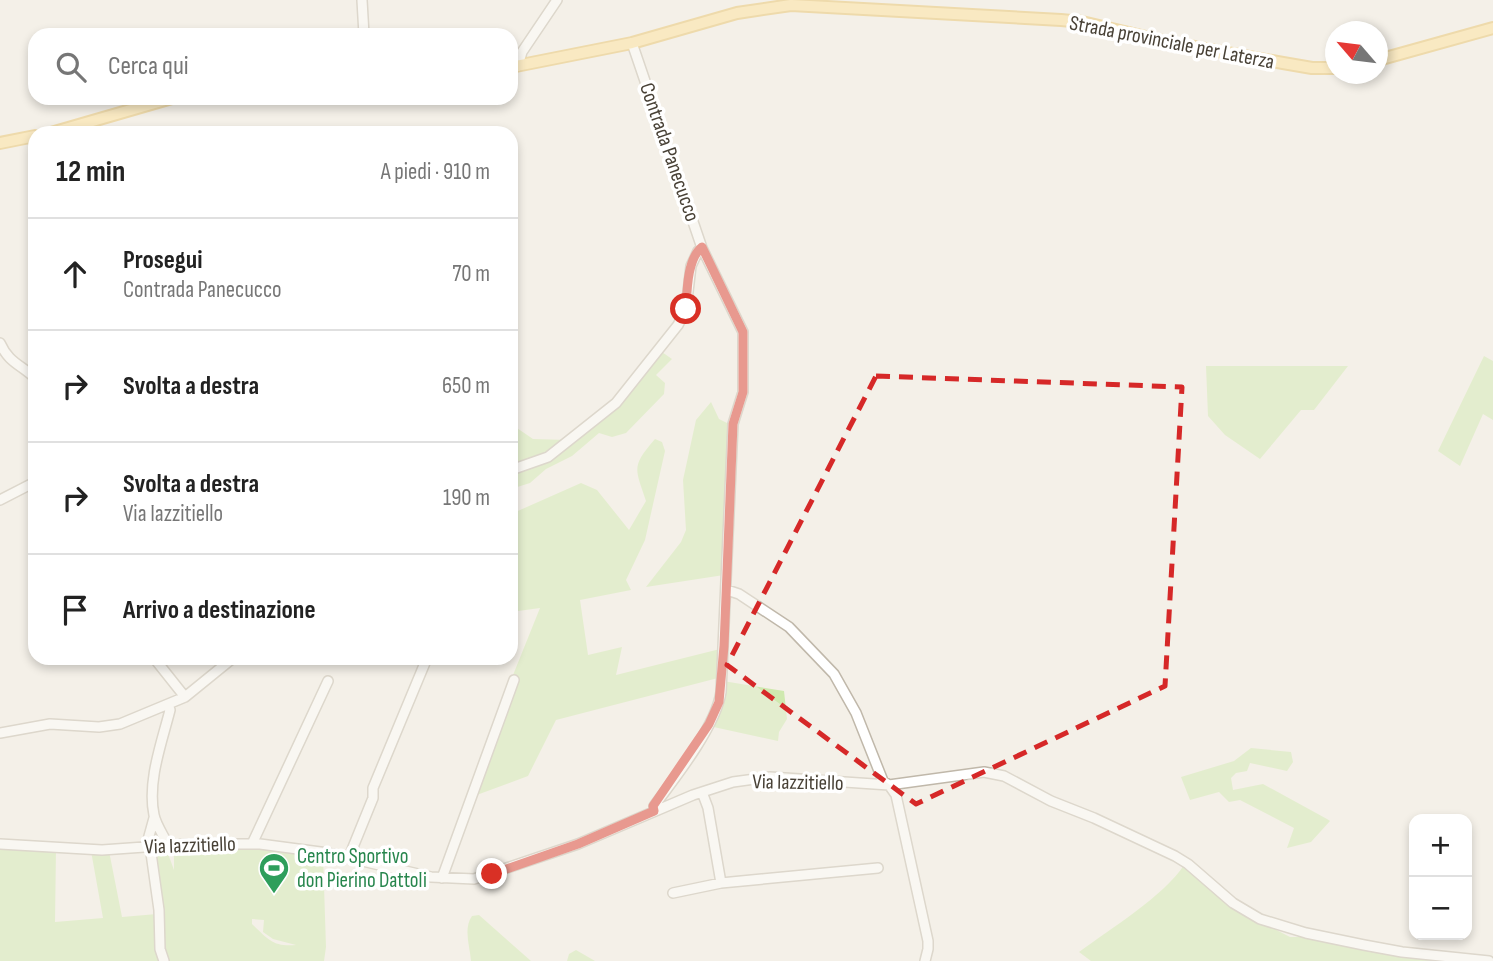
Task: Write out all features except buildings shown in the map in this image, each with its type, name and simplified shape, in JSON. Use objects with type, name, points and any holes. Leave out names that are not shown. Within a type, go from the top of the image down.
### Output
[{"type":"main road","name":"Strada provinciale per Laterza","points":[[518,65],[632,43],[737,13],[792,5],[1082,22],[1167,42],[1325,69]]},
{"type":"main road","points":[[1388,57],[1493,28]]},
{"type":"main road","points":[[75,126],[148,105]]},
{"type":"main road","points":[[0,144],[28,139]]},
{"type":"street","points":[[362,0],[364,28]]},
{"type":"street","points":[[518,59],[557,0]]},
{"type":"street","name":"Contrada Panecucco","points":[[518,468],[548,457],[616,403],[678,325],[686,309],[691,266],[702,247],[632,43]]},
{"type":"street","points":[[654,811],[653,806],[709,724],[719,702],[727,590],[733,424],[743,392],[744,344],[743,332],[702,247]]},
{"type":"street","points":[[0,343],[13,363],[28,373]]},
{"type":"street","points":[[0,500],[28,486]]},
{"type":"street","points":[[727,590],[739,593],[789,627],[834,674],[856,713],[883,781],[896,795],[928,941],[929,949],[925,961]]},
{"type":"street","points":[[160,665],[185,696]]},
{"type":"street","points":[[0,733],[50,724],[99,727],[120,724],[185,696],[224,665]]},
{"type":"street","points":[[349,857],[373,798],[373,788],[424,665]]},
{"type":"street","points":[[442,878],[514,680]]},
{"type":"street","points":[[252,844],[328,681]]},
{"type":"street","points":[[164,961],[160,949],[159,910],[148,846],[154,818],[152,803],[155,769],[170,710],[168,705]]},
{"type":"street","name":"Via Iazzitiello","points":[[0,844],[102,850],[169,845],[252,844],[349,857],[442,878],[474,879],[578,844],[654,811],[733,782],[770,777],[889,785],[984,772],[1004,776],[1051,801],[1107,823],[1175,856],[1233,903],[1260,919],[1306,933],[1402,952],[1489,961]]},
{"type":"street","points":[[702,792],[708,808],[721,883]]},
{"type":"street","points":[[154,818],[169,845]]},
{"type":"street","points":[[673,894],[721,883],[878,868]]},
{"type":"highlighted area","points":[[876,376],[1182,387],[1165,686],[916,804],[727,665]]},
{"type":"green space","points":[[659,350],[672,359],[656,375],[665,383],[664,394],[626,433],[612,437],[599,433],[572,456],[546,469],[530,483],[518,487],[518,468],[549,457],[614,408]]},
{"type":"green space","points":[[1484,356],[1493,361],[1493,420],[1483,414],[1460,466],[1438,451]]},
{"type":"green space","points":[[1206,366],[1348,366],[1314,410],[1301,410],[1260,459],[1225,435],[1208,416]]},
{"type":"green space","points":[[711,402],[719,419],[729,424],[724,575],[646,587],[681,542],[686,530],[683,480],[696,420]]},
{"type":"green space","points":[[518,429],[533,439],[568,440],[531,461],[518,464]]},
{"type":"green space","points":[[655,439],[662,442],[665,451],[645,540],[626,580],[631,590],[580,600],[588,655],[622,647],[616,675],[720,649],[718,678],[556,720],[528,776],[474,796],[505,695],[540,608],[518,611],[518,511],[581,483],[597,490],[629,530],[646,501],[637,468]]},
{"type":"green space","points":[[723,681],[784,691],[787,719],[779,732],[778,741],[709,726]]},
{"type":"green space","points":[[1251,748],[1291,752],[1293,762],[1287,771],[1250,763],[1247,771],[1236,773],[1231,778],[1233,790],[1263,784],[1330,821],[1311,842],[1287,848],[1294,828],[1240,800],[1229,802],[1219,792],[1190,800],[1181,777],[1234,761]]},
{"type":"green space","points":[[243,846],[323,855],[326,947],[324,961],[167,961],[161,939],[153,851],[167,851],[174,870],[174,850]],"holes":[[[252,919],[264,920],[263,932],[273,939],[296,945],[276,943],[252,924]]]},
{"type":"green space","points":[[0,847],[56,849],[55,922],[103,918],[91,851],[109,851],[122,917],[157,914],[155,940],[160,961],[0,961]]},
{"type":"green space","points":[[1184,865],[1243,913],[1290,937],[1310,937],[1466,961],[1091,961],[1079,952],[1150,900]]},
{"type":"green space","points":[[479,915],[531,961],[471,961],[468,926],[472,916]]},
{"type":"green space","points":[[576,950],[595,961],[567,961],[569,954]]},
{"type":"place","name":"Centro Sportivo don Pierino Dattoli","points":[[274,895]]},
{"type":"route","points":[[492,874],[578,844],[654,811],[653,806],[716,712],[721,692],[724,646],[733,424],[743,392],[744,344],[743,332],[702,247],[691,266],[686,309]]}]
